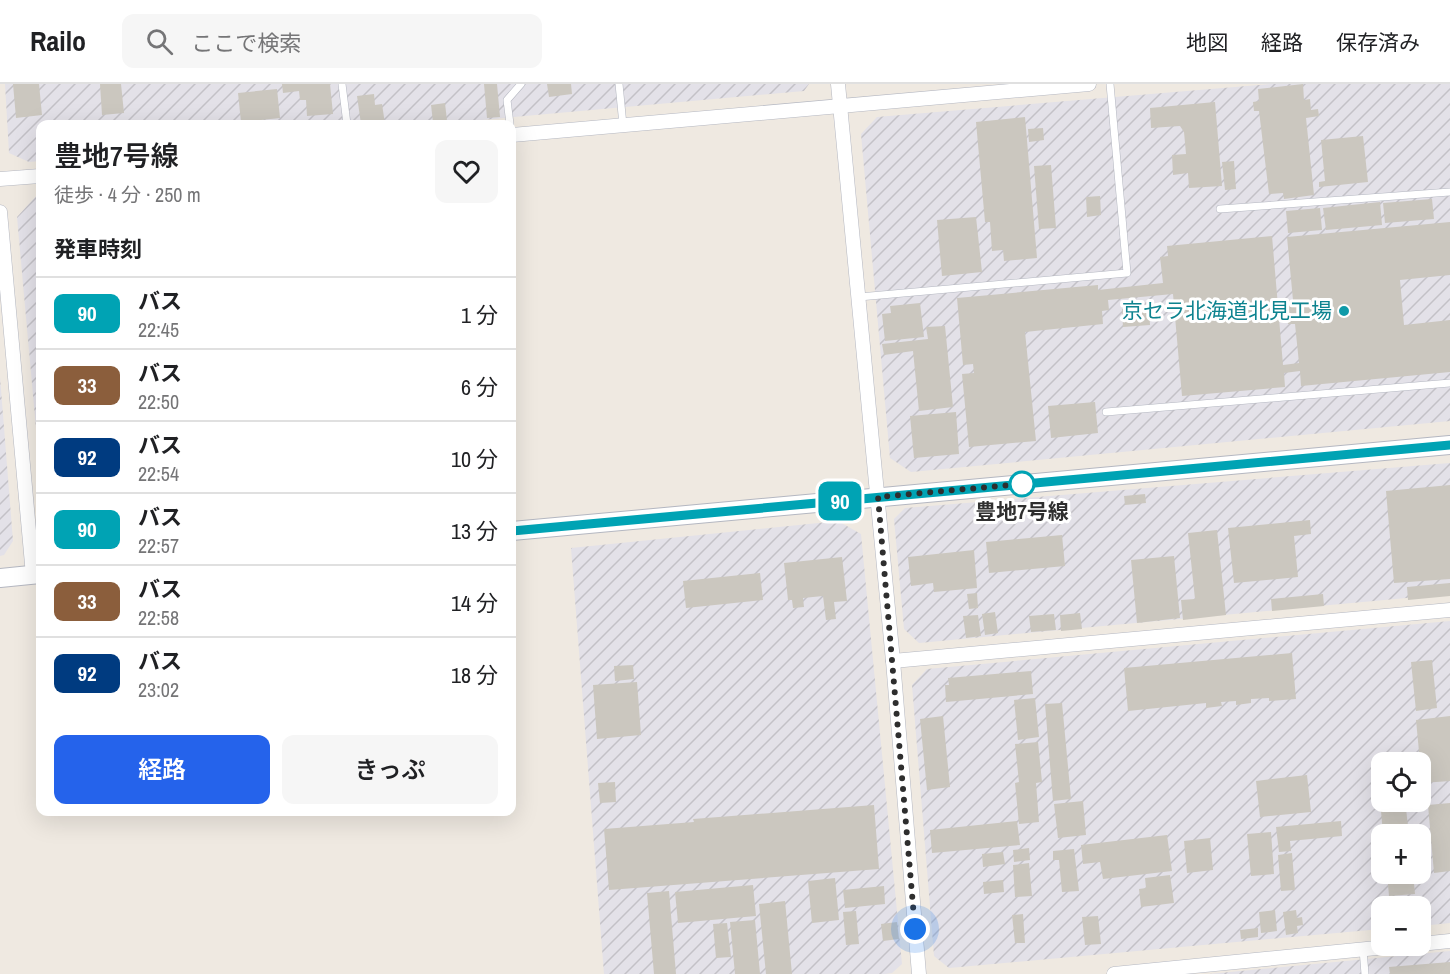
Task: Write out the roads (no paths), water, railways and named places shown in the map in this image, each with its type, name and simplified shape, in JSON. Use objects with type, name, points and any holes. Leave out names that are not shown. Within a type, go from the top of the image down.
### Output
[{"type":"main road","points":[[516,531],[1450,445]]},
{"type":"main road","points":[[0,578],[36,574]]},
{"type":"street","points":[[838,84],[893,661],[919,974]]},
{"type":"street","points":[[516,135],[1089,84]]},
{"type":"street","points":[[0,179],[36,176]]},
{"type":"street","points":[[0,212],[36,564]]},
{"type":"street","points":[[893,661],[1450,610]]},
{"type":"street","points":[[1431,943],[1450,941]]},
{"type":"street","points":[[1114,974],[1371,948]]},
{"type":"lane","points":[[342,84],[346,120]]},
{"type":"lane","points":[[510,120],[507,100],[521,84]]},
{"type":"lane","points":[[619,84],[623,125]]},
{"type":"lane","points":[[859,297],[1127,273],[1110,84]]},
{"type":"lane","points":[[1220,209],[1450,192]]},
{"type":"lane","points":[[1106,412],[1450,383]]},
{"type":"lane","points":[[1364,949],[1365,974]]},
{"type":"place","name":"京セラ北海道北見工場","points":[[1344,311]]},
{"type":"place","name":"豊地7号線","points":[[1022,484]]}]
